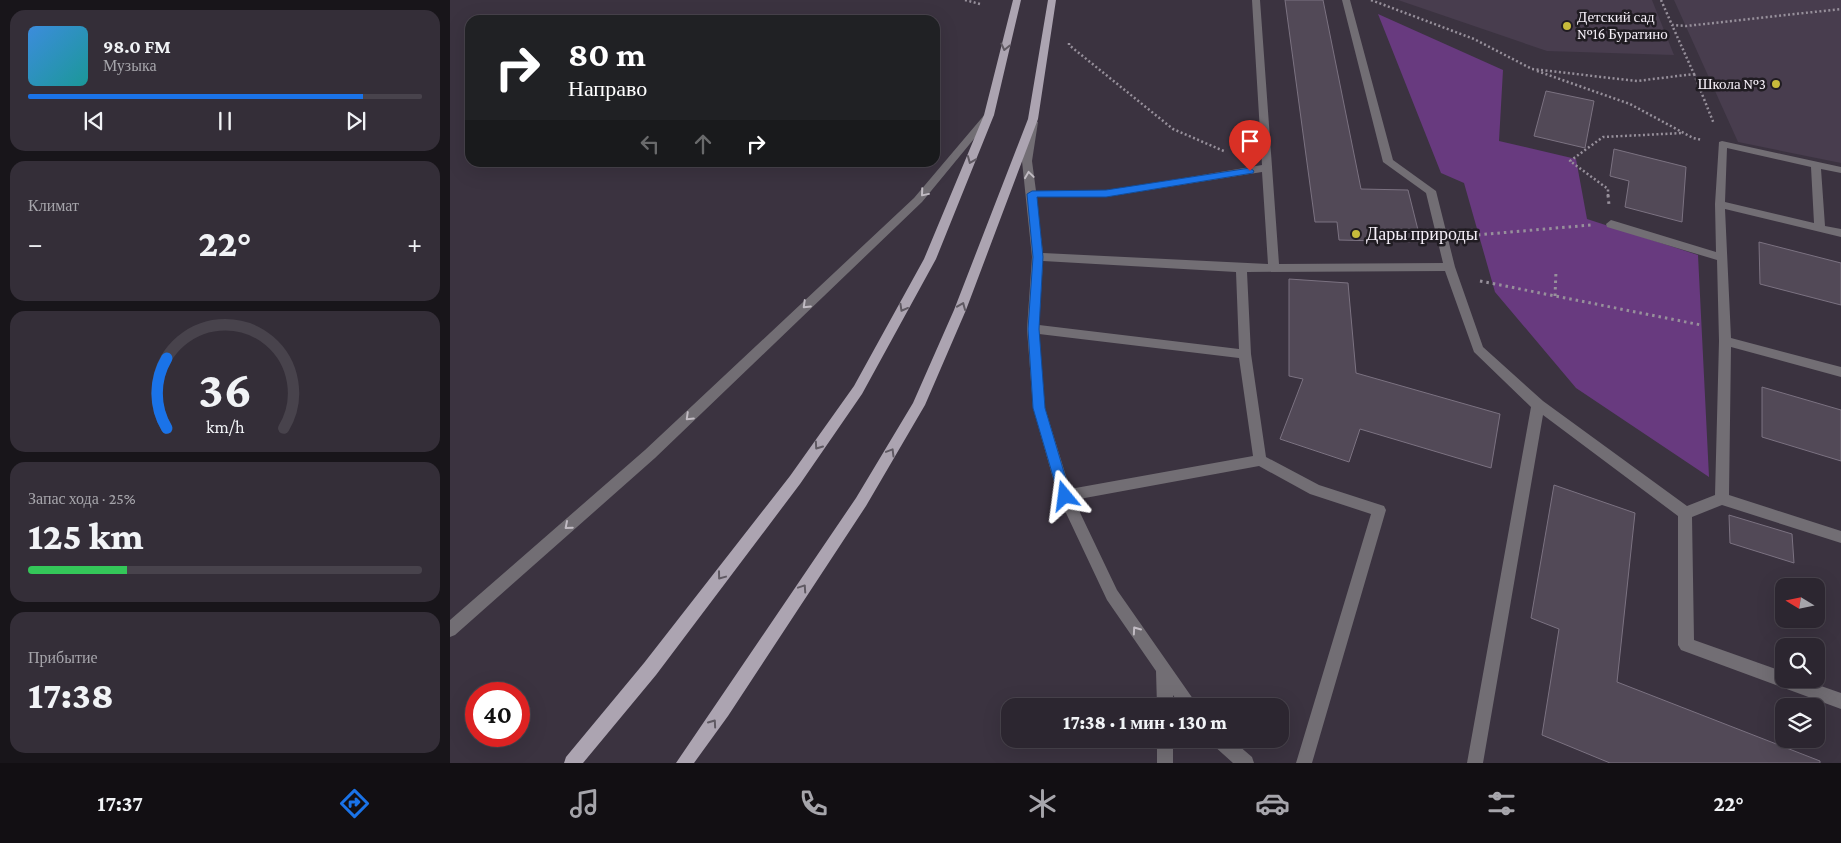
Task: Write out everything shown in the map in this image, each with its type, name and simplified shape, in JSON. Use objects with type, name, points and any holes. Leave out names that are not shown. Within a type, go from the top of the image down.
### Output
[{"type":"main road","points":[[572,763],[650,669],[764,520],[858,390],[930,259],[989,115],[1017,0]]},
{"type":"main road","points":[[684,763],[722,710],[861,502],[919,405],[960,310],[1033,119],[1052,0]]},
{"type":"street","points":[[1256,0],[1274,268]]},
{"type":"street","points":[[1346,0],[1388,162],[1431,191],[1450,271],[1478,349],[1538,405],[1685,513]]},
{"type":"street","points":[[450,630],[650,454],[918,200],[989,115]]},
{"type":"street","points":[[1033,119],[1027,161],[1038,257],[1033,329],[1039,408],[1065,496],[1112,595],[1184,698]]},
{"type":"street","points":[[1722,499],[1725,340],[1720,204],[1722,144],[1841,170]]},
{"type":"street","points":[[1816,164],[1820,228]]},
{"type":"street","points":[[1032,194],[1106,194],[1266,168]]},
{"type":"street","points":[[1720,204],[1841,233]]},
{"type":"street","points":[[1611,224],[1722,258]]},
{"type":"street","points":[[1038,257],[1240,268],[1450,271]]},
{"type":"street","points":[[1240,268],[1245,354],[1260,460]]},
{"type":"street","points":[[1033,329],[1245,354]]},
{"type":"street","points":[[1725,340],[1841,372]]},
{"type":"street","points":[[1475,763],[1538,405]]},
{"type":"street","points":[[1065,496],[1260,460],[1315,490],[1379,510],[1304,763]]},
{"type":"street","points":[[1685,513],[1722,499],[1841,537]]},
{"type":"street","points":[[1685,513],[1686,645],[1841,701]]},
{"type":"street","points":[[1164,670],[1165,698]]},
{"type":"street","points":[[1164,763],[1165,748]]},
{"type":"street","points":[[1229,748],[1246,763]]},
{"type":"path","points":[[965,0],[980,4]]},
{"type":"path","points":[[1371,0],[1474,39],[1532,69],[1630,104],[1693,138],[1722,144]]},
{"type":"path","points":[[1661,0],[1694,74],[1722,144]]},
{"type":"path","points":[[1672,25],[1686,26],[1841,9]]},
{"type":"path","points":[[1070,36],[1069,45],[1173,128],[1266,168]]},
{"type":"path","points":[[1532,69],[1637,80],[1694,74]]},
{"type":"path","points":[[1442,238],[1611,224],[1608,189],[1570,160],[1603,137],[1683,133]]},
{"type":"path","points":[[1450,271],[1555,296],[1692,323]]},
{"type":"path","points":[[1555,296],[1556,271]]},
{"type":"shaded area","name":"Детский сад №16 Буратино","points":[[1398,0],[1652,0],[1674,55],[1547,51]]},
{"type":"shaded area","name":"Школа №3","points":[[1674,0],[1841,0],[1841,163],[1738,142]]},
{"type":"shaded area","points":[[1378,14],[1503,70],[1499,141],[1576,159],[1587,219],[1698,255],[1709,477],[1576,388],[1495,292],[1464,183],[1441,173]]},
{"type":"building","points":[[1285,0],[1323,0],[1361,189],[1408,190],[1421,242],[1339,240],[1337,222],[1315,222]]},
{"type":"building","points":[[1546,91],[1594,101],[1585,148],[1534,136]]},
{"type":"building","points":[[1614,149],[1686,167],[1682,222],[1625,207],[1629,181],[1610,176]]},
{"type":"building","points":[[1759,242],[1841,263],[1841,305],[1760,284]]},
{"type":"building","points":[[1289,279],[1348,283],[1356,373],[1500,414],[1491,468],[1360,429],[1349,462],[1280,439],[1303,379],[1289,376]]},
{"type":"building","points":[[1762,387],[1841,410],[1841,461],[1762,437]]},
{"type":"building","points":[[1554,485],[1635,513],[1617,682],[1775,743],[1775,748],[1787,748],[1820,761],[1820,763],[1610,763],[1542,735],[1559,629],[1531,618]]},
{"type":"building","points":[[1729,515],[1792,534],[1794,563],[1730,543]]},
{"type":"place","name":"Детский сад №16 Буратино","points":[[1567,26]]},
{"type":"place","name":"Школа №3","points":[[1776,84]]},
{"type":"place","name":"Дары природы","points":[[1356,234]]},
{"type":"route","points":[[1065,496],[1039,408],[1033,329],[1038,257],[1032,194],[1106,194],[1250,171]]}]
